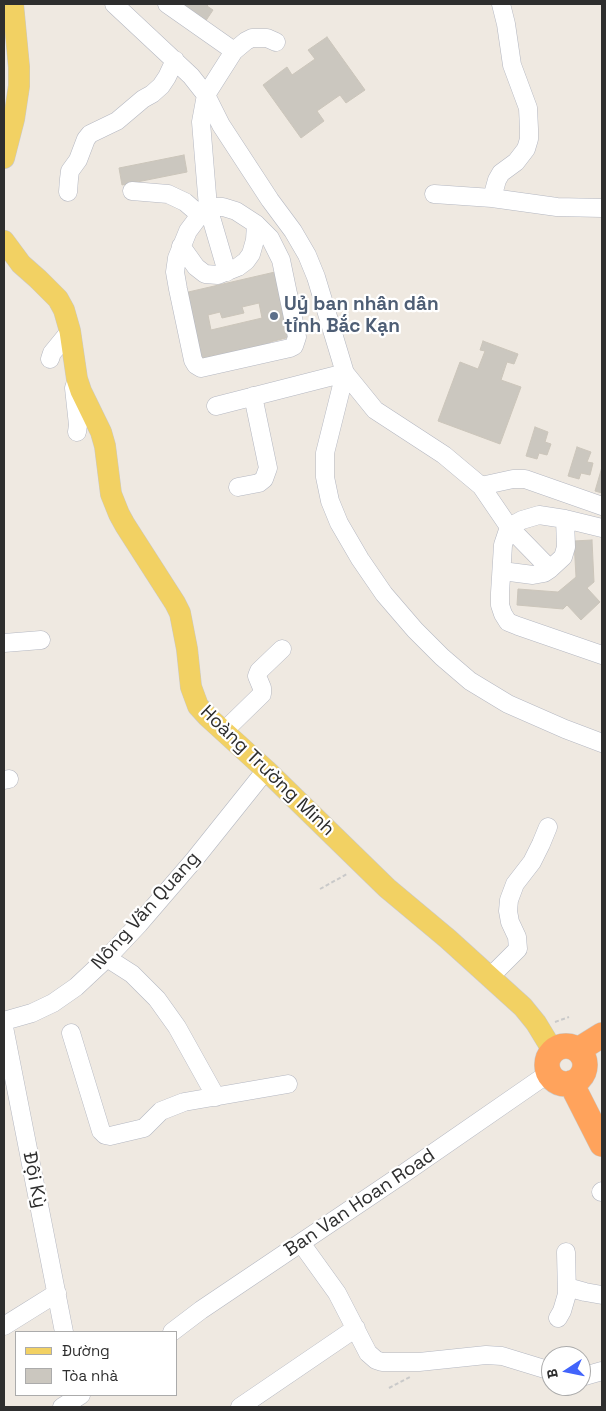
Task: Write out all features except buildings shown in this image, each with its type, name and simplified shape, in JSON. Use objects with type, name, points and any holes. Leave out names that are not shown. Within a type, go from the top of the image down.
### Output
[{"type":"highway","points":[[578,1050],[602,1035]]},
{"type":"highway","points":[[572,1046],[578,1050],[583,1055],[585,1062],[582,1075],[571,1083],[556,1081],[551,1062],[558,1047],[572,1046]]},
{"type":"highway","points":[[571,1083],[602,1143]]},
{"type":"main road","points":[[4,158],[14,119],[19,86],[13,4]]},
{"type":"main road","name":"Hoàng Trường Minh","points":[[4,242],[21,264],[58,299],[64,310],[70,331],[77,379],[101,432],[105,446],[111,494],[119,514],[176,603],[187,648],[188,675],[193,696],[198,706],[387,888],[448,939],[527,1012],[545,1036],[551,1062]]},
{"type":"street","points":[[114,4],[175,60],[206,95],[221,125],[293,231],[307,255],[316,277],[345,373],[375,410],[444,455],[481,486],[508,526],[550,569]]},
{"type":"street","points":[[167,4],[234,51]]},
{"type":"street","points":[[492,198],[496,180],[516,162],[526,149],[529,129],[528,108],[512,64],[501,4]]},
{"type":"street","points":[[227,272],[204,211],[201,122],[206,95],[234,51],[246,41],[252,38],[267,38],[276,42]]},
{"type":"street","points":[[68,192],[70,171],[78,160],[86,139],[90,134],[117,121],[143,99],[152,94],[161,86],[175,60]]},
{"type":"street","points":[[132,191],[168,194],[204,211],[223,207],[236,211],[256,224],[270,238],[280,260],[297,337],[294,346],[202,368],[196,365],[193,360],[175,272],[177,258],[188,231],[204,211]]},
{"type":"street","points":[[434,194],[492,198],[557,206],[602,208]]},
{"type":"street","points":[[181,246],[196,267],[205,274],[218,275],[238,267],[246,261],[251,254],[255,240],[256,224]]},
{"type":"street","points":[[50,360],[52,353],[70,331]]},
{"type":"street","points":[[216,406],[345,373]]},
{"type":"street","points":[[345,373],[325,453],[324,477],[330,501],[339,524],[379,587],[415,630],[442,657],[470,680],[508,704],[602,743]]},
{"type":"street","points":[[77,379],[74,388],[77,432]]},
{"type":"street","points":[[238,487],[259,483],[264,479],[268,468],[253,396]]},
{"type":"street","points":[[481,486],[514,479],[525,479],[602,506]]},
{"type":"street","points":[[508,526],[539,515],[566,519],[602,528]]},
{"type":"street","points":[[502,571],[533,575],[544,573],[550,569],[563,557],[566,547],[566,519]]},
{"type":"street","points":[[508,526],[503,545],[500,605],[508,622],[602,655]]},
{"type":"street","points":[[4,643],[41,640]]},
{"type":"street","points":[[223,732],[262,694],[257,676],[259,671],[282,649]]},
{"type":"street","name":"Nông Văn Quang","points":[[4,1021],[32,1013],[53,1003],[76,987],[107,958],[194,860],[266,770]]},
{"type":"street","points":[[490,977],[518,949],[517,937],[510,922],[509,900],[515,884],[536,853],[548,827]]},
{"type":"street","points":[[107,958],[132,974],[157,999],[177,1027],[216,1097]]},
{"type":"street","name":"Đội Kỳ","points":[[4,1027],[64,1331]]},
{"type":"street","points":[[71,1033],[100,1131],[105,1135],[110,1136],[144,1128],[161,1110],[184,1102],[288,1084]]},
{"type":"street","name":"Ban Van Hoan Road","points":[[173,1331],[201,1310],[301,1243],[551,1062]]},
{"type":"street","points":[[301,1243],[337,1293],[372,1357],[382,1362],[419,1362],[486,1355],[502,1356],[541,1368]]},
{"type":"street","points":[[558,1318],[566,1302],[566,1252]]},
{"type":"street","points":[[567,1287],[602,1295]]},
{"type":"street","points":[[4,1326],[57,1293]]},
{"type":"street","points":[[240,1407],[356,1328]]},
{"type":"street","points":[[55,1407],[71,1400]]},
{"type":"path","points":[[320,889],[362,864]]},
{"type":"place","name":"Uỷ ban nhân dân tỉnh Bắc Kạn","points":[[274,316]]}]
